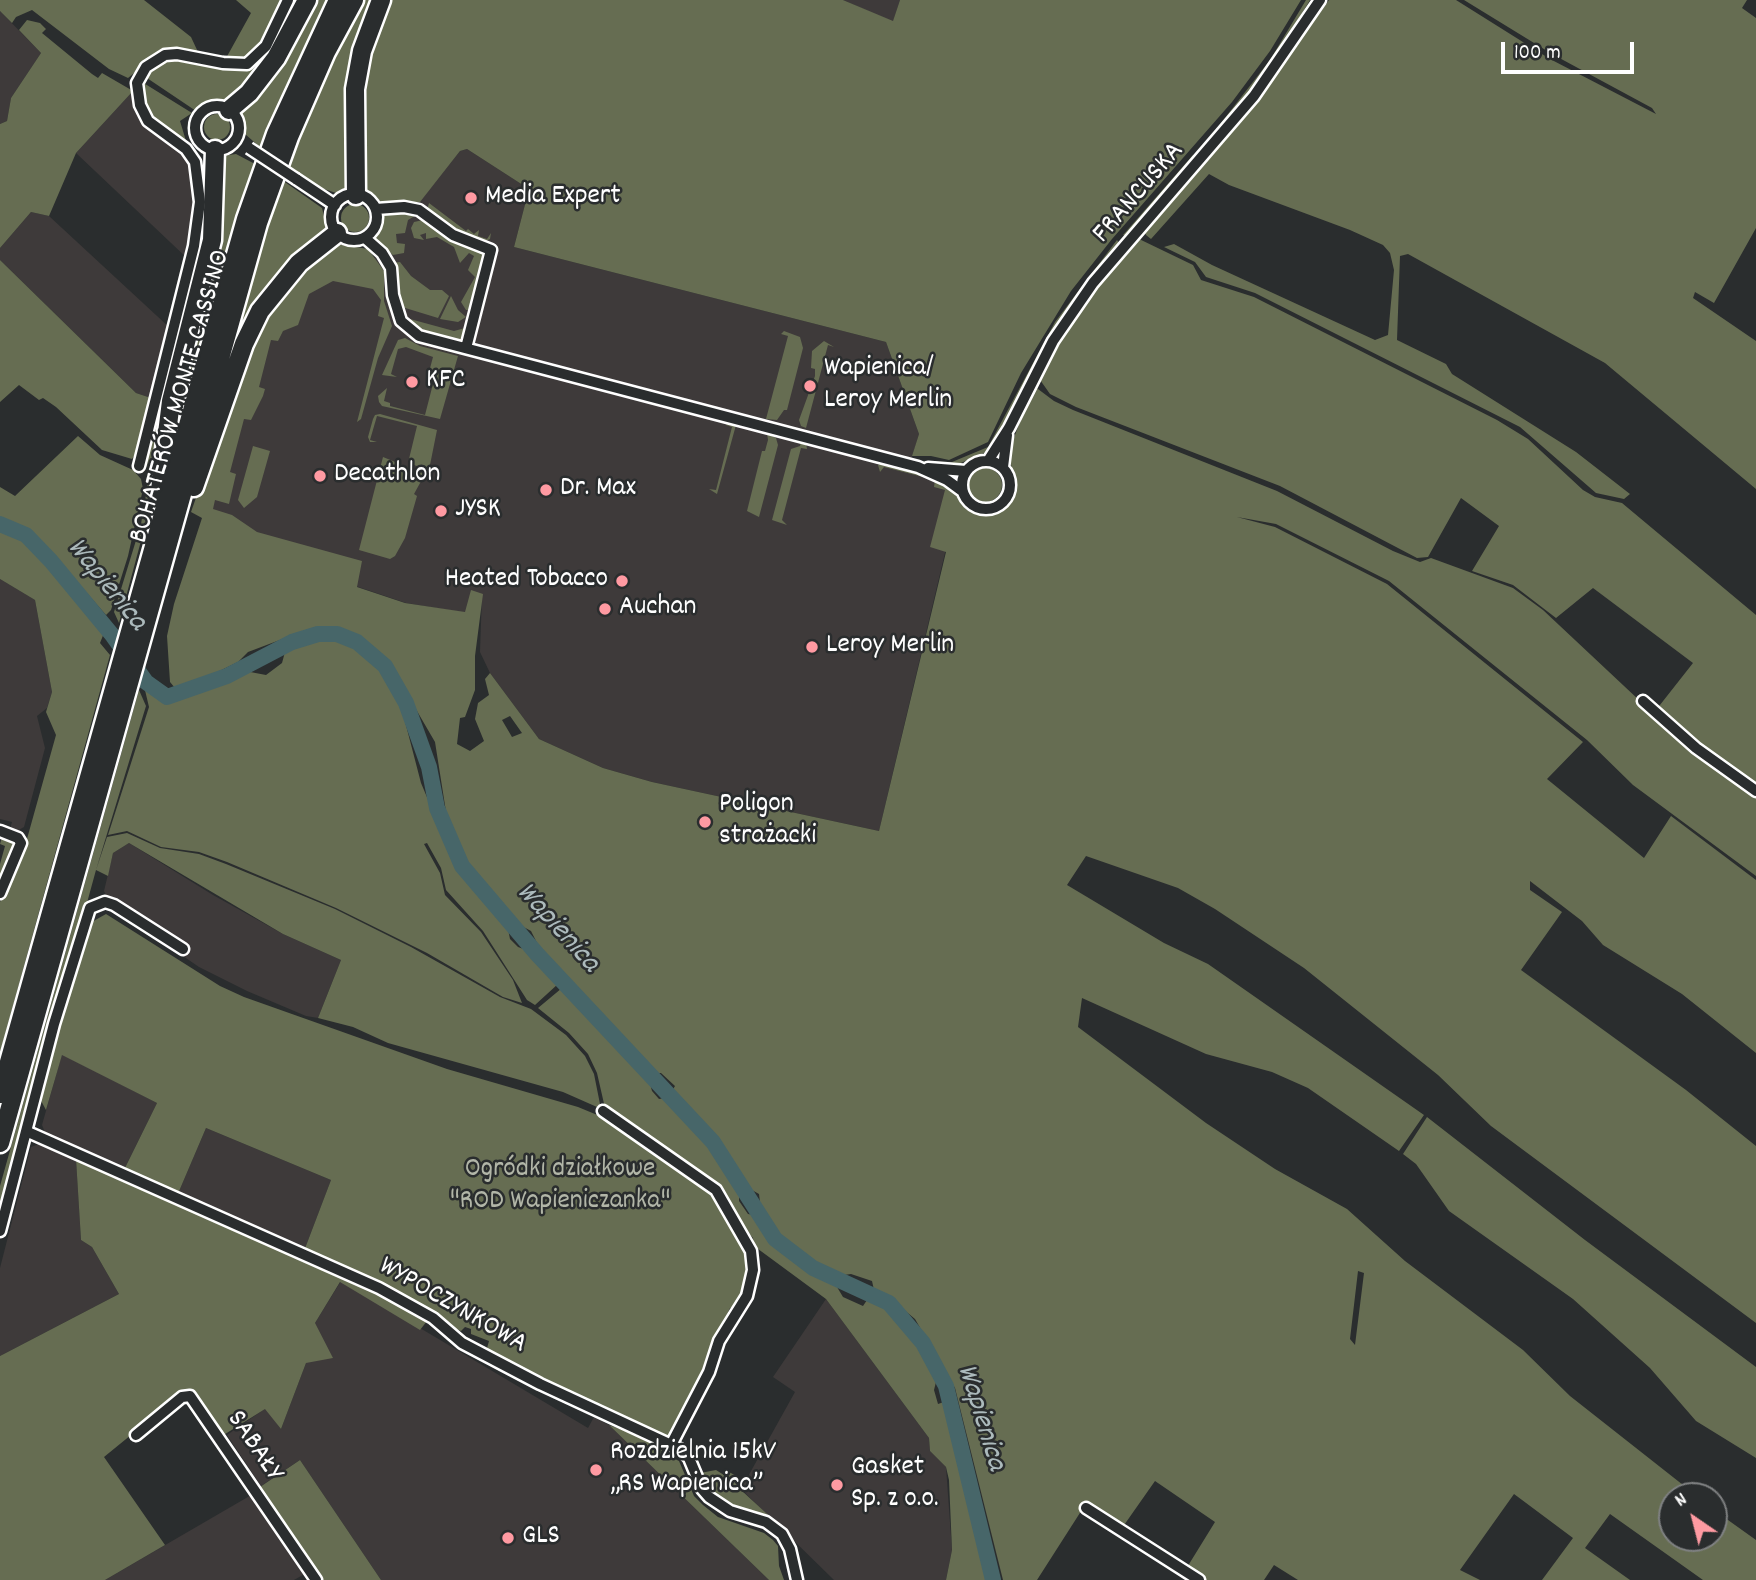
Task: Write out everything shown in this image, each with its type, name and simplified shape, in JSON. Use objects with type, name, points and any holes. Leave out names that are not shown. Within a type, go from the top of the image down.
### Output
[{"type":"highway","points":[[229,110],[249,93],[276,58],[307,0]]},
{"type":"highway","name":"BOHATERÓW MONTE CASSINO","points":[[0,1094],[246,219],[281,123],[338,0]]},
{"type":"highway","name":"BOHATERÓW MONTE CASSINO","points":[[0,1143],[258,223],[289,137],[326,52],[354,0]]},
{"type":"highway","points":[[356,195],[355,89],[362,51],[381,0]]},
{"type":"highway","points":[[152,552],[171,401],[212,240],[215,150]]},
{"type":"highway","points":[[157,582],[190,500],[244,344],[260,311],[299,262],[337,233]]},
{"type":"street","points":[[139,466],[194,246],[200,182],[195,162],[186,149],[149,121],[140,105],[137,83],[146,67],[165,55],[177,54],[238,65],[254,60],[266,46],[288,0]]},
{"type":"street","name":"FRANCUSKA","points":[[988,461],[1009,428],[1039,365],[1093,283],[1254,96],[1320,0]]},
{"type":"street","points":[[208,107],[229,110],[239,127],[235,140],[226,148],[215,150],[197,138],[195,124],[208,107]]},
{"type":"street","points":[[235,140],[335,205]]},
{"type":"street","points":[[356,195],[365,197],[376,209],[376,224],[366,237],[353,240],[337,233],[331,216],[335,205],[344,197],[356,195]]},
{"type":"street","points":[[376,209],[419,209],[453,235],[491,250],[466,348]]},
{"type":"street","points":[[366,237],[382,253],[391,268],[395,306],[406,327],[419,336],[918,467],[947,480],[962,491],[970,504],[978,508],[994,508],[1007,498],[1010,490],[1007,474],[1003,467],[988,461],[979,461],[966,471],[962,491]]},
{"type":"street","name":"FRANCUSKA","points":[[1003,467],[1009,428]]},
{"type":"street","points":[[918,467],[966,471]]},
{"type":"street","points":[[1643,701],[1696,748],[1756,792]]},
{"type":"street","points":[[0,831],[18,838],[21,847],[0,893]]},
{"type":"street","points":[[0,1231],[54,1024],[90,908],[105,902],[114,905],[183,949]]},
{"type":"street","points":[[603,1111],[716,1190],[751,1251],[753,1270],[747,1296],[719,1341],[709,1372],[671,1445]]},
{"type":"street","name":"WYPOCZYNKOWA","points":[[27,1132],[379,1288],[426,1314],[463,1343],[540,1384],[671,1445],[689,1458],[702,1489],[709,1497],[730,1511],[766,1522],[782,1534],[790,1549],[797,1580]]},
{"type":"street","name":"SABAŁY","points":[[136,1435],[182,1397],[190,1396],[316,1580]]},
{"type":"street","points":[[1086,1508],[1199,1580]]},
{"type":"shaded area","points":[[843,0],[900,0],[893,22]]},
{"type":"shaded area","points":[[0,11],[41,53],[11,98],[7,121],[0,124]]},
{"type":"shaded area","points":[[133,91],[143,119],[185,154],[195,176],[196,222],[189,260],[76,153]]},
{"type":"shaded area","points":[[467,149],[529,189],[514,247],[886,342],[919,434],[908,470],[948,484],[958,498],[879,831],[652,782],[603,768],[539,739],[490,673],[480,652],[482,594],[466,613],[406,603],[248,550],[202,518],[274,321],[300,289],[371,262],[460,151]]},
{"type":"shaded area","points":[[31,212],[49,216],[170,328],[151,398],[136,393],[0,260],[0,248]]},
{"type":"shaded area","points":[[0,579],[35,600],[52,692],[47,708],[37,716],[45,748],[24,827],[17,831],[10,829],[12,822],[0,819]]},
{"type":"shaded area","points":[[129,843],[283,934],[341,960],[318,1018],[306,1016],[247,991],[199,967],[180,954],[184,946],[106,895],[104,891],[113,853]]},
{"type":"shaded area","points":[[62,1054],[157,1103],[123,1172],[46,1135],[42,1125]]},
{"type":"shaded area","points":[[206,1128],[331,1180],[304,1251],[177,1196]]},
{"type":"shaded area","points":[[39,1144],[76,1159],[81,1240],[92,1247],[119,1294],[0,1356],[0,1268],[31,1147]]},
{"type":"shaded area","points":[[341,1281],[588,1428],[594,1417],[609,1425],[769,1580],[381,1580],[300,1460],[261,1486],[227,1435],[266,1408],[281,1429],[306,1363],[315,1323]]},
{"type":"shaded area","points":[[826,1299],[929,1438],[930,1451],[946,1467],[952,1550],[946,1580],[834,1580],[741,1489],[795,1392],[773,1377]]},
{"type":"shaded area","points":[[253,1494],[308,1572],[294,1580],[105,1580]]},
{"type":"green space","points":[[0,0],[144,0],[191,37],[198,52],[170,49],[158,54],[128,78],[109,69],[32,10],[16,17],[12,23],[0,11]]},
{"type":"green space","points":[[236,0],[285,0],[258,52],[247,61],[225,60],[251,13]]},
{"type":"green space","points":[[313,0],[328,0],[295,66],[261,148],[245,134],[236,110]]},
{"type":"green space","points":[[363,0],[376,0],[366,22],[351,190],[339,194],[321,188],[288,167],[329,69]]},
{"type":"green space","points":[[387,0],[843,0],[893,21],[900,0],[1301,0],[1270,51],[1232,102],[1112,239],[1071,291],[1021,373],[988,442],[949,460],[912,456],[919,434],[886,342],[514,247],[529,189],[467,149],[460,151],[420,202],[386,205],[363,189],[359,178],[365,55]]},
{"type":"green space","points":[[1306,0],[1310,0],[1272,63],[1200,150],[1270,60]]},
{"type":"green space","points":[[1329,0],[1456,0],[1550,59],[1656,114],[1652,108],[1552,54],[1464,0],[1747,0],[1742,8],[1756,18],[1756,228],[1714,303],[1695,292],[1693,298],[1756,341],[1756,489],[1605,363],[1408,254],[1400,256],[1397,340],[1446,364],[1452,374],[1576,452],[1630,494],[1624,499],[1596,493],[1520,427],[1255,293],[1206,277],[1195,262],[1164,247],[1174,244],[1212,265],[1375,340],[1388,335],[1394,270],[1390,253],[1383,245],[1229,185],[1209,174],[1151,239],[1146,235],[1144,231],[1257,99]]},
{"type":"green space","points":[[27,20],[40,23],[46,29],[42,33],[92,74],[98,78],[102,73],[133,91],[76,153],[49,216],[31,212],[0,248],[0,124],[7,121],[11,98],[41,53],[19,30]]},
{"type":"green space","points":[[176,56],[234,69],[250,66],[259,71],[228,103],[208,103],[196,111],[144,76],[156,63]]},
{"type":"green space","points":[[142,82],[192,113],[180,121],[186,141],[150,119],[140,89]]},
{"type":"green space","points":[[217,114],[226,118],[230,127],[226,136],[217,140],[208,136],[204,127],[208,118]]},
{"type":"green space","points":[[236,154],[255,164],[170,449],[174,410],[220,230],[222,156]]},
{"type":"green space","points":[[1193,155],[1196,157],[1126,236],[1123,235]]},
{"type":"green space","points":[[282,180],[322,208],[328,232],[300,254],[213,418],[251,279]]},
{"type":"green space","points":[[429,203],[466,231],[468,229],[474,234],[479,230],[478,236],[487,239],[491,233],[490,239],[484,242],[452,228],[427,210]]},
{"type":"green space","points":[[355,204],[365,208],[369,218],[365,228],[355,232],[345,228],[341,218],[345,208]]},
{"type":"green space","points":[[406,210],[418,214],[408,220],[405,233],[396,234],[397,243],[405,244],[404,253],[393,255],[372,238],[380,226],[381,212]]},
{"type":"green space","points":[[423,220],[451,239],[483,254],[484,261],[471,310],[466,310],[461,302],[475,277],[468,270],[474,256],[469,253],[460,263],[454,247],[437,237],[426,239],[426,233],[420,235],[424,240],[414,238],[411,228],[414,222]]},
{"type":"green space","points":[[1137,238],[1193,265],[1201,280],[1254,297],[1497,420],[1528,439],[1583,490],[1595,497],[1622,503],[1756,615],[1756,789],[1656,710],[1693,663],[1593,588],[1556,618],[1513,585],[1472,571],[1499,526],[1461,498],[1428,557],[1417,558],[1280,486],[1076,407],[1050,394],[1038,377],[1057,343],[1096,286]]},
{"type":"green space","points":[[1117,240],[1119,243],[1076,297],[1045,345],[991,450],[956,465],[916,461],[952,462],[988,447],[1055,322]]},
{"type":"green space","points":[[337,244],[368,249],[384,271],[384,301],[392,326],[378,358],[361,419],[357,422],[384,318],[378,316],[381,300],[373,289],[333,281],[309,294],[298,325],[283,331],[278,341],[271,340],[259,387],[265,389],[263,396],[251,420],[244,419],[230,472],[236,474],[229,504],[215,500],[213,509],[232,515],[257,532],[362,561],[357,587],[405,603],[465,612],[471,590],[483,594],[475,656],[475,690],[465,717],[460,718],[457,744],[470,751],[484,741],[475,719],[478,703],[489,695],[485,679],[490,673],[539,739],[603,768],[652,782],[879,831],[946,552],[930,547],[945,490],[934,487],[935,480],[884,467],[880,472],[878,465],[882,463],[948,484],[965,508],[975,514],[988,516],[1001,511],[1011,502],[1016,484],[1008,453],[1034,386],[1054,401],[1073,410],[1277,491],[1393,551],[1420,562],[1431,558],[1513,588],[1543,610],[1656,716],[1756,794],[1756,876],[1633,785],[1587,740],[1389,581],[1276,524],[1237,517],[1275,527],[1387,584],[1583,742],[1547,779],[1644,858],[1671,816],[1756,880],[1756,1053],[1682,994],[1603,945],[1582,921],[1530,881],[1530,890],[1562,912],[1521,970],[1686,1090],[1756,1146],[1756,1323],[1491,1126],[1438,1075],[1304,968],[1215,909],[1178,888],[1086,856],[1067,885],[1164,943],[1208,964],[1424,1115],[1399,1151],[1308,1088],[1272,1072],[1206,1054],[1082,998],[1078,1027],[1206,1123],[1275,1169],[1347,1209],[1405,1261],[1523,1350],[1570,1396],[1679,1482],[1658,1482],[1658,1548],[1610,1514],[1585,1548],[1630,1580],[1542,1580],[1573,1538],[1514,1494],[1460,1570],[1480,1580],[1298,1580],[1274,1565],[1264,1580],[1203,1580],[1186,1569],[1215,1522],[1155,1481],[1122,1528],[1085,1505],[1037,1580],[1003,1580],[955,1388],[915,1319],[891,1299],[874,1290],[872,1281],[851,1274],[837,1276],[801,1256],[780,1237],[761,1210],[759,1194],[750,1189],[715,1141],[672,1091],[675,1086],[661,1073],[654,1073],[540,949],[531,931],[516,923],[489,894],[457,847],[447,818],[435,742],[389,663],[364,640],[348,633],[309,629],[248,652],[238,662],[203,679],[175,688],[170,682],[167,636],[174,604],[202,518],[191,512],[249,346],[286,284]],"holes":[[[510,716],[522,733],[512,737],[502,720]],[[1358,1271],[1364,1273],[1355,1345],[1350,1339]]]},
{"type":"green space","points":[[0,260],[136,393],[151,398],[139,450],[132,459],[102,450],[56,407],[43,398],[39,400],[19,385],[0,402]]},
{"type":"green space","points":[[400,262],[411,276],[430,290],[442,290],[449,296],[438,318],[402,307],[393,263]]},
{"type":"green space","points":[[451,296],[458,310],[466,317],[458,322],[440,319]]},
{"type":"green space","points":[[406,320],[454,331],[465,328],[465,336],[457,341],[426,333]]},
{"type":"green space","points":[[784,331],[800,337],[803,348],[787,410],[784,410],[777,420],[766,419],[788,336],[781,334]]},
{"type":"green space","points":[[405,338],[420,346],[458,356],[440,419],[382,406],[379,402],[378,396],[387,388],[384,401],[390,403],[390,406],[425,415],[435,376],[429,372],[433,357],[406,347],[398,349],[391,374],[397,377],[382,375],[398,340]]},
{"type":"green space","points":[[824,341],[834,347],[828,345],[806,428],[801,426],[799,420],[815,376],[815,369],[811,368],[812,351]]},
{"type":"green space","points":[[166,369],[171,369],[153,496],[119,623],[114,612],[141,524],[147,489],[148,444]]},
{"type":"green space","points":[[380,414],[437,430],[429,470],[408,463],[417,426],[377,416],[370,440],[377,442],[370,442],[368,437],[373,419],[375,415]]},
{"type":"green space","points":[[728,422],[736,425],[717,494],[709,489],[716,490],[732,427],[726,425]]},
{"type":"green space","points":[[767,433],[776,438],[778,445],[759,517],[747,511],[762,451],[765,451],[768,440]]},
{"type":"green space","points":[[78,436],[100,455],[133,470],[141,479],[143,489],[128,556],[111,610],[106,615],[34,533],[0,518],[0,487],[15,496]]},
{"type":"green space","points":[[801,442],[806,443],[807,449],[801,448],[782,520],[787,525],[772,520],[791,449],[800,446]]},
{"type":"green space","points":[[253,446],[270,451],[257,497],[244,508],[238,500]]},
{"type":"green space","points":[[383,457],[425,474],[414,494],[417,496],[405,538],[395,556],[390,559],[359,550]]},
{"type":"green space","points":[[985,468],[997,473],[1002,485],[997,497],[985,502],[973,497],[968,485],[973,473]]},
{"type":"green space","points":[[0,529],[11,532],[42,558],[104,633],[100,643],[110,655],[0,1053],[0,902],[25,846],[56,735],[46,712],[52,692],[35,600],[0,579]]},
{"type":"green space","points":[[329,638],[346,641],[386,676],[401,706],[421,783],[451,854],[462,873],[508,929],[510,939],[518,947],[529,951],[558,984],[535,1005],[527,1000],[483,931],[446,890],[441,868],[427,843],[424,844],[440,873],[445,895],[481,932],[513,980],[522,1003],[503,997],[427,953],[336,908],[227,862],[199,852],[161,847],[127,831],[108,835],[149,707],[144,686],[159,698],[171,700],[245,671],[266,675],[282,663],[285,652],[305,642]]},
{"type":"green space","points":[[139,690],[146,706],[96,870],[0,1220],[0,1186]]},
{"type":"green space","points":[[127,833],[160,848],[199,854],[335,909],[411,947],[500,997],[531,1009],[566,1035],[585,1056],[594,1074],[600,1104],[597,1107],[563,1092],[388,1043],[353,1027],[318,1018],[341,960],[283,934],[129,843],[113,853],[108,876],[96,870],[107,837]]},
{"type":"green space","points":[[2,837],[11,840],[14,851],[0,883],[0,864],[5,846],[0,844]]},
{"type":"green space","name":"Ogródki działkowe \"ROD Wapieniczanka\"","points":[[106,914],[220,986],[244,997],[447,1069],[578,1107],[607,1119],[712,1192],[746,1253],[749,1281],[736,1307],[730,1308],[727,1315],[729,1318],[708,1367],[671,1436],[666,1439],[486,1352],[489,1341],[471,1334],[471,1329],[465,1327],[461,1331],[447,1325],[420,1305],[304,1251],[331,1180],[206,1128],[177,1196],[123,1172],[157,1103],[62,1055],[46,1110],[38,1095],[56,1025],[90,923]]},
{"type":"green space","points":[[562,988],[648,1076],[652,1091],[659,1099],[665,1098],[716,1153],[739,1190],[739,1201],[748,1214],[754,1215],[788,1258],[837,1287],[843,1297],[863,1306],[867,1300],[886,1308],[907,1328],[930,1366],[936,1382],[934,1390],[938,1404],[944,1402],[987,1580],[946,1580],[952,1550],[949,1480],[946,1467],[930,1451],[929,1438],[826,1299],[754,1246],[753,1238],[741,1225],[728,1199],[718,1187],[605,1108],[597,1073],[588,1054],[569,1033],[538,1008]]},
{"type":"green space","points":[[1427,1117],[1585,1240],[1756,1367],[1756,1458],[1696,1421],[1650,1368],[1573,1299],[1449,1211],[1416,1164],[1403,1154]]},
{"type":"green space","points":[[76,1159],[345,1276],[425,1317],[427,1321],[420,1330],[340,1282],[315,1323],[333,1358],[306,1363],[281,1429],[265,1409],[222,1436],[192,1394],[180,1395],[104,1457],[165,1545],[105,1580],[0,1580],[0,1356],[119,1294],[92,1247],[81,1240]]},
{"type":"green space","points":[[609,1425],[664,1445],[661,1452],[679,1461],[694,1496],[703,1505],[718,1517],[764,1533],[773,1540],[778,1546],[779,1566],[784,1580],[769,1580]]},
{"type":"green space","points":[[300,1460],[381,1580],[319,1580],[257,1489]]},
{"type":"green space","points":[[716,1470],[724,1475],[729,1472],[746,1481],[741,1490],[778,1524],[720,1501],[704,1485],[700,1473]]},
{"type":"green space","points":[[1728,1520],[1756,1540],[1756,1580],[1703,1580],[1664,1552],[1728,1552]]},
{"type":"waterway","name":"Wapienica","points":[[0,524],[26,535],[113,636],[146,682],[167,697],[227,676],[292,642],[318,634],[337,634],[357,642],[385,666],[406,703],[429,767],[437,808],[462,866],[537,954],[713,1142],[775,1239],[813,1268],[889,1303],[923,1343],[946,1386],[993,1580]]},
{"type":"place","name":"Media Expert","points":[[471,198]]},
{"type":"place","name":"KFC","points":[[412,382]]},
{"type":"place","name":"Wapienica/ Leroy Merlin","points":[[810,386]]},
{"type":"place","name":"Decathlon","points":[[320,476]]},
{"type":"place","name":"Dr. Max","points":[[546,490]]},
{"type":"place","name":"JYSK","points":[[441,511]]},
{"type":"place","name":"Heated Tobacco","points":[[622,581]]},
{"type":"place","name":"Auchan","points":[[605,609]]},
{"type":"place","name":"Leroy Merlin","points":[[812,647]]},
{"type":"place","name":"Poligon strażacki","points":[[705,822]]},
{"type":"place","name":"Rozdzielnia 15kV „RS Wapienica”","points":[[596,1470]]},
{"type":"place","name":"Gasket Sp. z o.o.","points":[[837,1485]]},
{"type":"place","name":"GLS","points":[[508,1538]]}]
